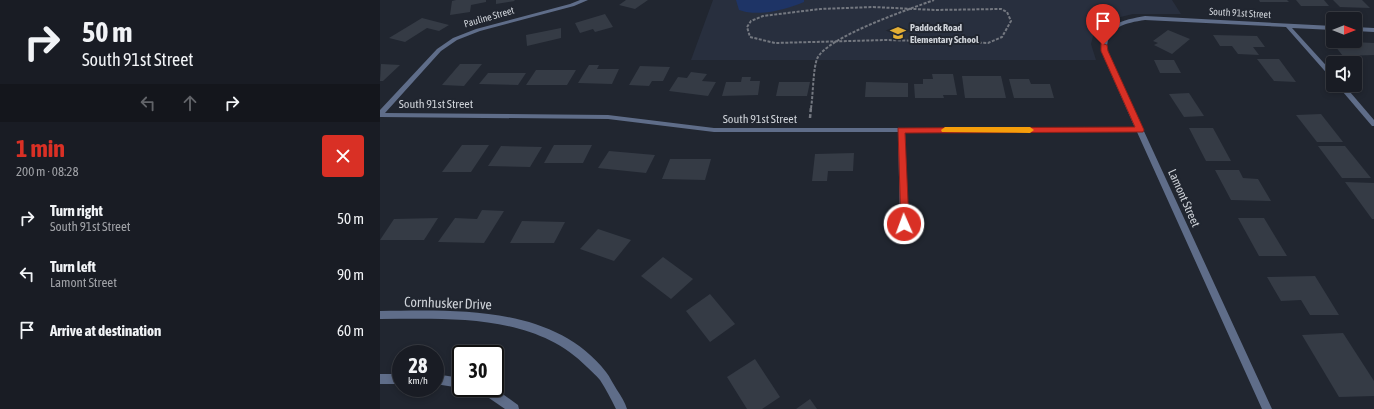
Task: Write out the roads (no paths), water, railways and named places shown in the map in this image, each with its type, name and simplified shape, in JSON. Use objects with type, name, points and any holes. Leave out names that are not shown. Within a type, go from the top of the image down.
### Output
[{"type":"street","name":"Pauline Street","points":[[380,114],[439,50],[455,39],[478,30],[572,5],[585,0]]},
{"type":"street","name":"South 91st Street","points":[[1145,18],[1326,28]]},
{"type":"street","name":"Lamont Street","points":[[1145,18],[1124,23],[1115,27],[1105,36],[1103,45],[1104,51],[1266,409]]},
{"type":"street","points":[[1287,25],[1326,69]]},
{"type":"street","points":[[1362,29],[1374,30]]},
{"type":"street","points":[[1346,92],[1374,124]]},
{"type":"street","name":"South 91st Street","points":[[380,114],[586,116],[631,119],[714,130],[1140,130]]},
{"type":"street","points":[[901,130],[904,224]]},
{"type":"street","name":"Cornhusker Drive","points":[[380,315],[466,315],[502,319],[547,333],[581,355],[596,369],[615,394],[622,409]]},
{"type":"street","points":[[380,379],[392,379]]},
{"type":"street","points":[[497,397],[514,409]]},
{"type":"place","name":"Paddock Road Elementary School","points":[[898,33]]}]
